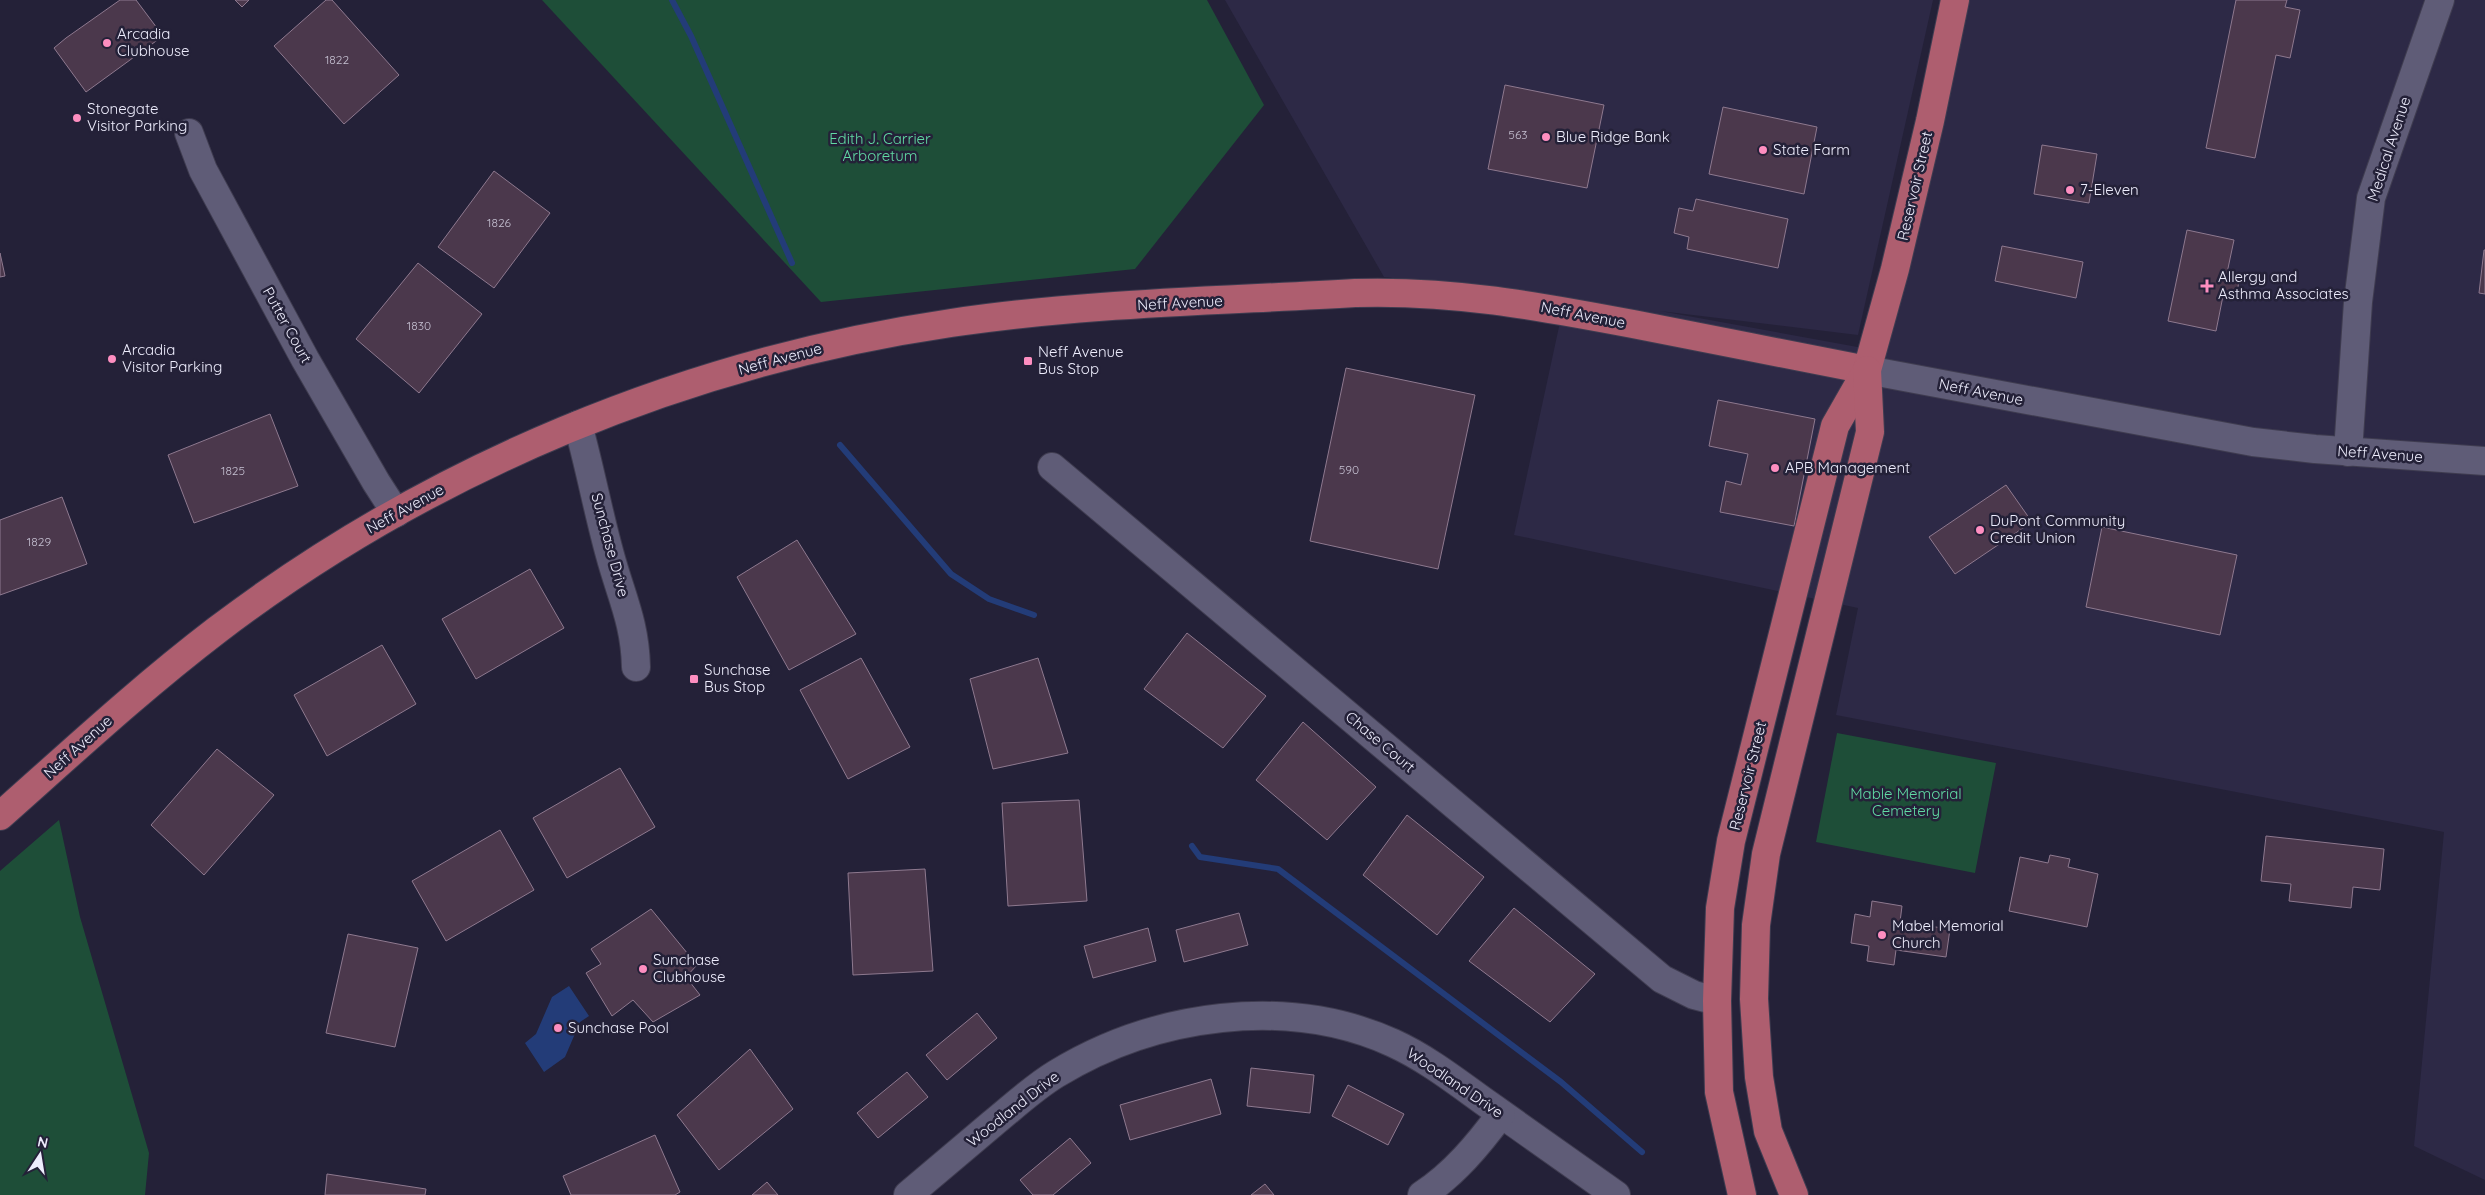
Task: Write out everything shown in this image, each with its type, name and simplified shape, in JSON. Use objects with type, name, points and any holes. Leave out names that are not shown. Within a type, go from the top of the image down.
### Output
[{"type":"main road","name":"Reservoir Street","points":[[1742,1195],[1719,1092],[1717,1001],[1720,908],[1740,802],[1835,426],[1867,370],[1895,269],[1930,121],[1955,0]]},
{"type":"main road","name":"Neff Avenue","points":[[0,816],[144,689],[219,629],[309,566],[396,513],[503,458],[578,425],[633,404],[732,371],[802,352],[896,332],[985,318],[1056,311],[1355,293],[1429,293],[1491,299],[1867,370]]},
{"type":"main road","name":"Reservoir Street","points":[[1794,1195],[1768,1131],[1759,1078],[1754,999],[1756,925],[1766,854],[1870,432],[1867,370]]},
{"type":"street","name":"Medical Avenue","points":[[2348,452],[2358,302],[2371,198],[2440,0]]},
{"type":"street","name":"Putter Court","points":[[189,132],[203,170],[267,288],[376,482],[396,513]]},
{"type":"street","name":"Neff Avenue","points":[[1867,370],[2194,432],[2284,446],[2485,461]]},
{"type":"street","name":"Sunchase Drive","points":[[578,425],[612,561],[630,613],[635,640],[636,667]]},
{"type":"street","name":"Chase Court","points":[[1052,468],[1662,979],[1694,995],[1717,1001]]},
{"type":"street","name":"Woodland Drive","points":[[908,1195],[1027,1095],[1055,1075],[1092,1054],[1123,1041],[1198,1021],[1250,1017],[1293,1018],[1319,1022],[1370,1034],[1393,1043],[1422,1059],[1616,1195]]},
{"type":"street","points":[[1422,1195],[1453,1171],[1479,1144],[1502,1114]]},
{"type":"shaded area","points":[[1225,0],[1933,0],[1858,335],[1660,311],[1863,348],[1947,0],[2485,0],[2485,1180],[2414,1146],[2444,832],[1836,715],[1858,608],[1514,535],[1565,299],[1384,277]]},
{"type":"green space","name":"Edith J. Carrier Arboretum","points":[[542,0],[1207,0],[1264,105],[1135,269],[821,302]]},
{"type":"green space","name":"Mable Memorial Cemetery","points":[[1837,733],[1996,763],[1975,873],[1816,842]]},
{"type":"green space","points":[[59,820],[80,917],[149,1153],[145,1195],[0,1195],[0,871]]},
{"type":"water","name":"Sunchase Pool","points":[[569,986],[589,1016],[580,1022],[565,1057],[544,1072],[525,1043],[536,1034],[552,997]]},
{"type":"building","name":"Arcadia Clubhouse","points":[[120,0],[136,0],[163,36],[86,92],[54,48]]},
{"type":"building","points":[[235,0],[249,0],[242,7]]},
{"type":"building","points":[[326,0],[332,0],[399,75],[344,124],[274,46]]},
{"type":"building","points":[[2236,0],[2287,0],[2285,7],[2300,10],[2290,58],[2276,55],[2255,158],[2206,148]]},
{"type":"building","name":"Blue Ridge Bank","points":[[1505,85],[1604,105],[1587,188],[1488,169]]},
{"type":"building","name":"State Farm","points":[[1723,107],[1817,127],[1804,194],[1709,174]]},
{"type":"building","points":[[2042,145],[2097,154],[2089,203],[2034,194]]},
{"type":"building","points":[[494,171],[550,213],[494,288],[438,247]]},
{"type":"building","points":[[1696,199],[1788,219],[1778,268],[1687,249],[1689,237],[1674,233],[1679,208],[1693,211]]},
{"type":"building","name":"Allergy and Asthma Associates","points":[[2187,230],[2234,240],[2227,273],[2240,275],[2236,298],[2223,296],[2216,331],[2168,321]]},
{"type":"building","points":[[2002,246],[2083,262],[2076,298],[1995,281]]},
{"type":"building","points":[[2485,250],[2485,294],[2479,293]]},
{"type":"building","points":[[0,253],[5,276],[0,277]]},
{"type":"building","points":[[418,263],[482,314],[419,393],[356,339]]},
{"type":"building","points":[[1346,368],[1475,395],[1438,569],[1310,541]]},
{"type":"building","name":"APB Management","points":[[1718,400],[1815,419],[1794,526],[1720,512],[1726,481],[1741,485],[1748,454],[1709,446]]},
{"type":"building","points":[[270,414],[298,486],[194,523],[168,455]]},
{"type":"building","name":"DuPont Community Credit Union","points":[[2006,485],[2032,522],[1955,574],[1929,537]]},
{"type":"building","points":[[62,497],[87,564],[0,595],[0,520]]},
{"type":"building","points":[[2102,527],[2237,555],[2220,635],[2086,607]]},
{"type":"building","points":[[797,540],[856,634],[789,670],[737,577]]},
{"type":"building","points":[[530,569],[564,628],[476,679],[442,619]]},
{"type":"building","points":[[1187,633],[1266,696],[1223,748],[1144,689]]},
{"type":"building","points":[[382,645],[416,704],[327,756],[294,695]]},
{"type":"building","points":[[861,658],[910,747],[848,779],[800,690]]},
{"type":"building","points":[[1038,658],[1068,753],[993,769],[970,679]]},
{"type":"building","points":[[1303,722],[1376,787],[1327,840],[1256,780]]},
{"type":"building","points":[[217,749],[274,795],[204,875],[151,825]]},
{"type":"building","points":[[620,768],[655,827],[567,878],[533,818]]},
{"type":"building","points":[[1079,800],[1087,901],[1008,906],[1002,803]]},
{"type":"building","points":[[1407,815],[1484,877],[1437,935],[1363,875]]},
{"type":"building","points":[[500,830],[534,890],[446,941],[412,881]]},
{"type":"building","points":[[2266,836],[2384,849],[2380,890],[2353,887],[2351,908],[2289,901],[2291,884],[2261,881]]},
{"type":"building","points":[[2050,855],[2070,859],[2068,867],[2098,874],[2087,927],[2009,911],[2020,857],[2048,863]]},
{"type":"building","points":[[925,869],[933,971],[853,975],[848,873]]},
{"type":"building","points":[[1872,901],[1902,906],[1900,922],[1950,929],[1946,957],[1896,950],[1894,965],[1867,961],[1869,946],[1851,943],[1855,914],[1870,917]]},
{"type":"building","points":[[1514,908],[1595,974],[1550,1022],[1469,961]]},
{"type":"building","name":"Sunchase Clubhouse","points":[[651,909],[697,965],[686,977],[700,995],[653,1022],[633,1000],[612,1016],[586,973],[601,964],[591,949]]},
{"type":"building","points":[[1239,913],[1248,945],[1184,962],[1176,930]]},
{"type":"building","points":[[1148,928],[1156,961],[1093,978],[1084,946]]},
{"type":"building","points":[[348,934],[418,948],[395,1047],[326,1033]]},
{"type":"building","points":[[977,1013],[997,1038],[947,1080],[926,1055]]},
{"type":"building","points":[[750,1049],[793,1109],[719,1170],[677,1115]]},
{"type":"building","points":[[1251,1068],[1314,1075],[1310,1113],[1247,1106]]},
{"type":"building","points":[[907,1072],[928,1097],[878,1138],[857,1113]]},
{"type":"building","points":[[1211,1079],[1221,1114],[1130,1140],[1120,1105]]},
{"type":"building","points":[[1348,1085],[1404,1114],[1388,1145],[1332,1116]]},
{"type":"building","points":[[655,1135],[680,1192],[675,1195],[571,1195],[563,1176]]},
{"type":"building","points":[[1070,1138],[1091,1163],[1053,1195],[1033,1195],[1020,1180]]},
{"type":"building","points":[[327,1174],[426,1189],[425,1195],[325,1195]]},
{"type":"building","points":[[767,1182],[778,1195],[752,1195]]},
{"type":"building","points":[[1265,1184],[1274,1195],[1251,1195]]},
{"type":"waterway","points":[[672,0],[691,36],[792,263]]},
{"type":"waterway","points":[[840,445],[951,574],[989,599],[1034,615]]},
{"type":"waterway","points":[[1192,846],[1200,857],[1278,869],[1561,1082],[1642,1152]]},
{"type":"place","name":"Arcadia Clubhouse","points":[[107,43]]},
{"type":"place","name":"Stonegate Visitor Parking","points":[[77,118]]},
{"type":"place","name":"Blue Ridge Bank","points":[[1546,137]]},
{"type":"place","name":"State Farm","points":[[1763,150]]},
{"type":"place","name":"7-Eleven","points":[[2070,190]]},
{"type":"place","name":"Allergy and Asthma Associates","points":[[2207,286]]},
{"type":"place","name":"Arcadia Visitor Parking","points":[[112,359]]},
{"type":"place","name":"Neff Avenue Bus Stop","points":[[1028,361]]},
{"type":"place","name":"APB Management","points":[[1775,468]]},
{"type":"place","name":"DuPont Community Credit Union","points":[[1980,530]]},
{"type":"place","name":"Sunchase Bus Stop","points":[[694,679]]},
{"type":"place","name":"Mabel Memorial Church","points":[[1882,935]]},
{"type":"place","name":"Sunchase Clubhouse","points":[[643,969]]},
{"type":"place","name":"Sunchase Pool","points":[[558,1028]]}]
